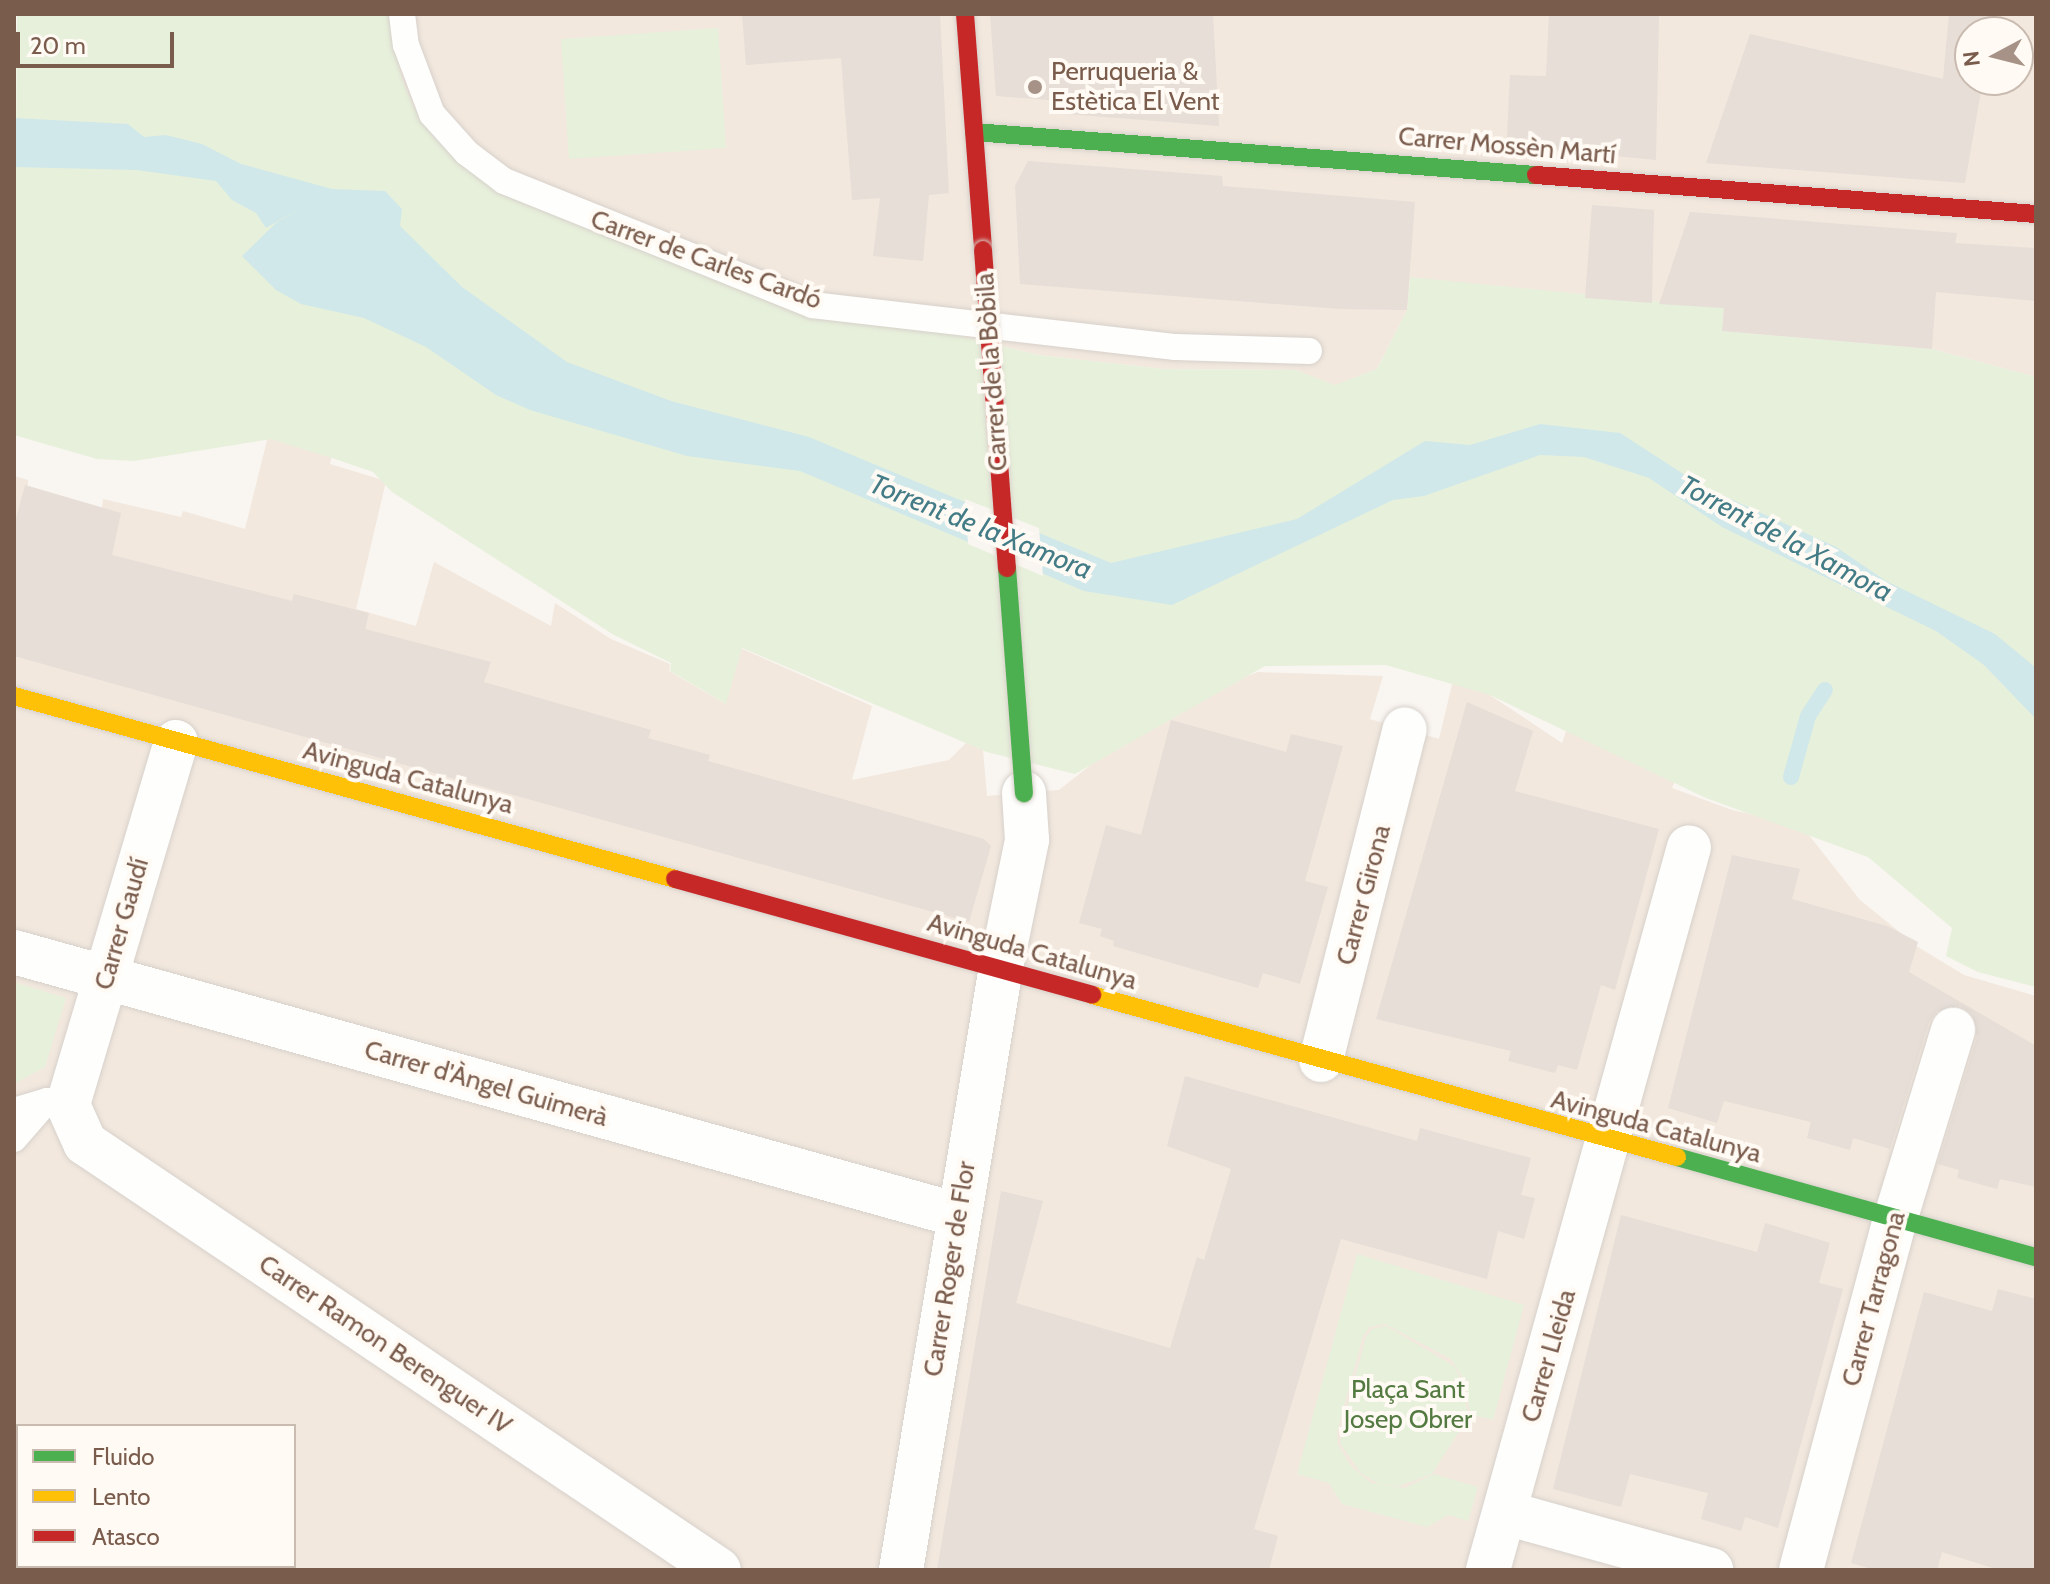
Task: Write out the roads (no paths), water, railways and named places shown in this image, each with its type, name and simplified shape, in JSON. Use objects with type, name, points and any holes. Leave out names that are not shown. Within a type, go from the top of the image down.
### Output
[{"type":"street","name":"Carrer de la Bòbila","points":[[965,14],[1027,840],[1001,967]]},
{"type":"street","name":"Carrer Mossèn Martí","points":[[974,132],[2036,214]]},
{"type":"street","name":"Avinguda Catalunya","points":[[14,696],[1001,967],[1609,1141],[2036,1257]]},
{"type":"street","name":"Carrer Girona","points":[[1321,1060],[1405,729]]},
{"type":"street","name":"Carrer Gaudí","points":[[57,1103],[107,977],[176,742]]},
{"type":"street","points":[[1609,1141],[1689,847]]},
{"type":"street","name":"Carrer d'Àngel Guimerà","points":[[14,952],[958,1215]]},
{"type":"street","name":"Carrer Roger de Flor","points":[[901,1570],[1001,967]]},
{"type":"street","name":"Carrer Tarragona","points":[[1801,1570],[1895,1220],[1953,1030]]},
{"type":"street","name":"Carrer Ramon Berenguer IV","points":[[57,1103],[85,1143],[719,1570]]},
{"type":"street","name":"Carrer Lleida","points":[[1488,1570],[1609,1141]]},
{"type":"street","points":[[1506,1513],[1711,1570]]},
{"type":"lane","name":"Carrer de Carles Cardó","points":[[402,14],[406,45],[432,114],[467,153],[504,181],[812,305],[1176,347],[1309,351]]},
{"type":"lane","points":[[14,1111],[57,1103]]},
{"type":"lane","points":[[14,1139],[57,1103]]},
{"type":"water","name":"Torrent de la Xamora","points":[[14,118],[128,124],[144,137],[166,135],[202,144],[241,164],[332,189],[385,191],[402,209],[400,226],[462,287],[567,362],[671,401],[809,437],[1111,563],[1297,519],[1425,441],[1470,445],[1540,424],[1620,433],[1702,486],[1836,547],[1886,581],[1995,634],[2036,668],[2036,719],[1984,665],[1936,631],[1722,527],[1649,478],[1584,457],[1540,455],[1424,496],[1393,500],[1172,605],[1084,591],[800,471],[687,456],[530,410],[496,395],[426,347],[364,318],[301,304],[276,290],[242,256],[276,223],[301,208],[266,228],[256,213],[232,200],[216,181],[137,170],[14,167]]},
{"type":"waterway","points":[[1791,777],[1808,716],[1825,690]]},
{"type":"place","name":"Perruqueria & Estètica El Vent","points":[[1035,87]]},
{"type":"park label","name":"Plaça Sant Josep Obrer","points":[[1408,1405]]}]
